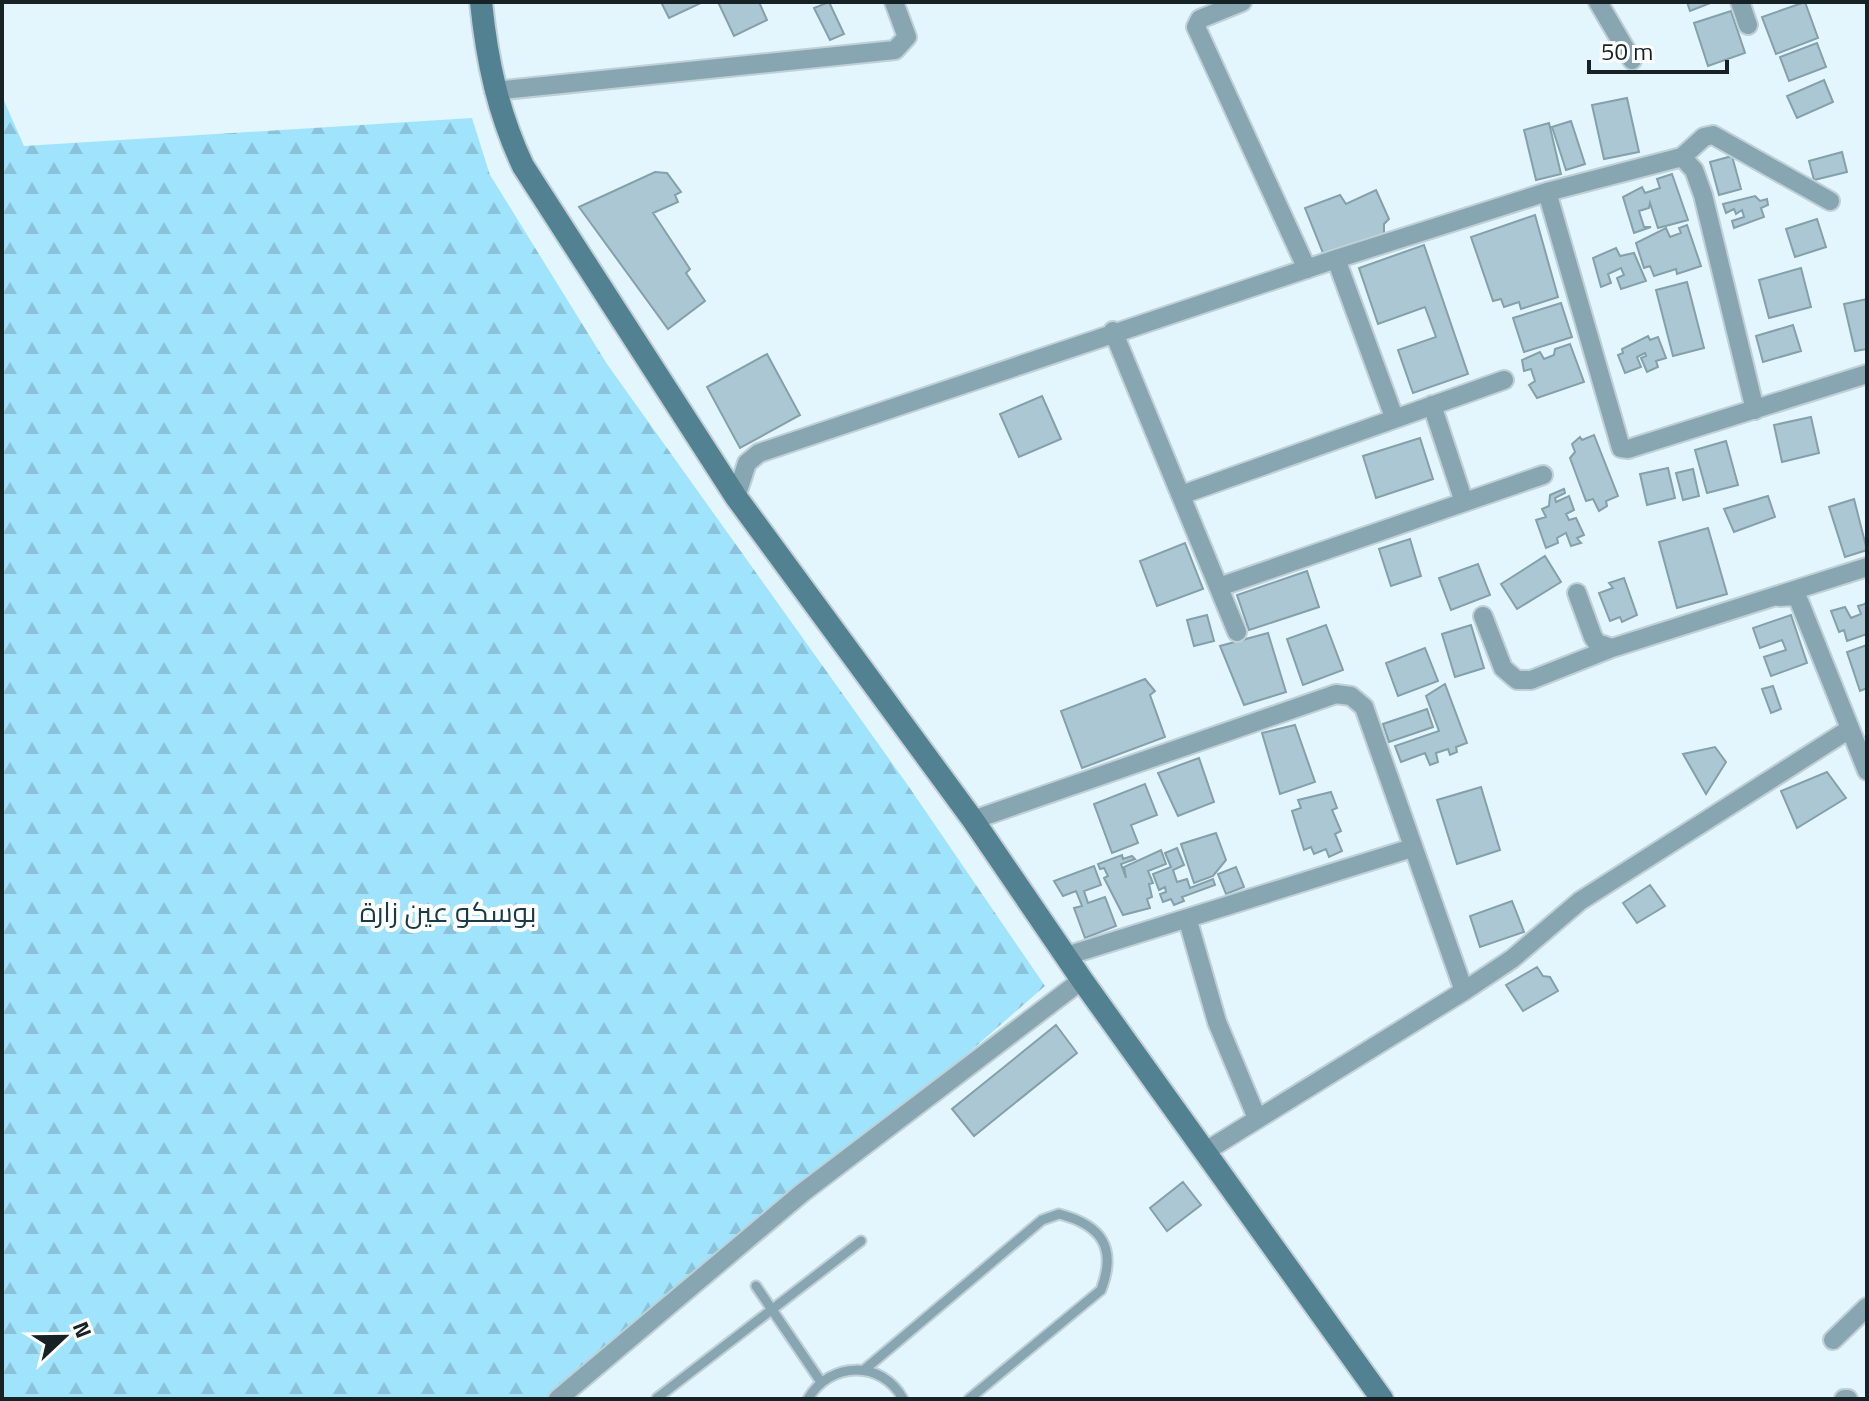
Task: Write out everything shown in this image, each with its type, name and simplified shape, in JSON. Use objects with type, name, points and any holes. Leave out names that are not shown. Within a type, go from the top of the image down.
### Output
[{"type":"main road","points":[[481,2],[494,91],[503,124],[523,166],[736,497],[973,820],[1082,980],[1382,1399]]},
{"type":"street","points":[[494,91],[895,50],[907,37],[894,2]]},
{"type":"street","points":[[1242,2],[1200,19],[1196,27],[1307,269]]},
{"type":"street","points":[[1598,2],[1632,60]]},
{"type":"street","points":[[1740,2],[1748,25]]},
{"type":"street","points":[[736,497],[747,463],[759,453],[1113,331],[1336,259],[1547,192],[1682,157],[1704,137],[1713,135],[1830,201]]},
{"type":"street","points":[[1682,157],[1694,170],[1703,195],[1755,410]]},
{"type":"street","points":[[1547,192],[1621,448],[1628,449],[1867,374]]},
{"type":"street","points":[[1336,259],[1394,417]]},
{"type":"street","points":[[1113,331],[1237,632]]},
{"type":"street","points":[[1181,495],[1504,380]]},
{"type":"street","points":[[1432,405],[1464,502]]},
{"type":"street","points":[[1219,587],[1543,475]]},
{"type":"street","points":[[1483,616],[1503,668],[1517,680],[1531,680],[1612,648],[1867,567]]},
{"type":"street","points":[[1577,593],[1593,637],[1597,643],[1612,648]]},
{"type":"street","points":[[1776,598],[1794,596],[1799,601],[1848,730],[1867,771]]},
{"type":"street","points":[[973,820],[1336,694],[1351,696],[1364,707],[1464,991]]},
{"type":"street","points":[[1206,1151],[1464,991],[1512,959],[1580,901],[1848,730]]},
{"type":"street","points":[[1066,956],[1188,921],[1412,848]]},
{"type":"street","points":[[1188,921],[1217,1022],[1257,1118]]},
{"type":"street","points":[[558,1399],[802,1193],[1082,980]]},
{"type":"street","points":[[1833,1340],[1867,1308]]},
{"type":"lane","points":[[864,1370],[1042,1220],[1059,1214],[1096,1229],[1109,1254],[1109,1269],[1101,1290],[969,1399]]},
{"type":"lane","points":[[657,1398],[773,1312],[861,1241]]},
{"type":"lane","points":[[756,1286],[821,1382]]},
{"type":"lane","points":[[808,1399],[821,1382],[841,1371],[864,1370],[885,1378],[903,1399]]},
{"type":"green space","name":"بوسكو عين زارة","points":[[2,96],[24,146],[472,118],[490,175],[607,364],[907,784],[1045,986],[571,1399],[2,1399]]},
{"type":"building","points":[[661,2],[700,2],[701,3],[669,18]]},
{"type":"building","points":[[718,2],[759,2],[767,20],[734,36]]},
{"type":"building","points":[[829,2],[844,34],[830,40],[814,8]]},
{"type":"building","points":[[1687,2],[1713,2],[1690,11]]},
{"type":"building","points":[[1805,2],[1818,38],[1776,54],[1762,17]]},
{"type":"building","points":[[1731,11],[1745,53],[1708,66],[1694,23]]},
{"type":"building","points":[[1817,43],[1826,67],[1789,81],[1780,57]]},
{"type":"building","points":[[1824,80],[1833,102],[1797,118],[1787,96]]},
{"type":"building","points":[[1627,98],[1639,152],[1604,159],[1592,105]]},
{"type":"building","points":[[1571,121],[1585,164],[1566,170],[1552,127]]},
{"type":"building","points":[[1549,123],[1561,174],[1536,180],[1524,130]]},
{"type":"building","points":[[1842,152],[1847,172],[1814,180],[1809,161]]},
{"type":"building","points":[[1732,156],[1741,189],[1719,195],[1710,162]]},
{"type":"building","points":[[655,172],[667,173],[681,192],[675,195],[678,202],[653,213],[690,269],[686,273],[705,301],[668,329],[579,207]]},
{"type":"building","points":[[1672,174],[1688,220],[1658,228],[1650,203],[1649,208],[1639,211],[1644,227],[1651,227],[1634,233],[1623,197],[1642,187],[1645,193],[1660,188],[1657,179]]},
{"type":"building","points":[[1376,190],[1389,219],[1384,224],[1384,234],[1323,253],[1305,208],[1340,195],[1346,204]]},
{"type":"building","points":[[1755,196],[1760,201],[1767,199],[1768,205],[1761,208],[1764,217],[1734,228],[1732,221],[1744,217],[1742,210],[1736,214],[1734,209],[1726,213],[1723,204]]},
{"type":"building","points":[[1535,215],[1558,297],[1521,309],[1519,302],[1504,307],[1501,299],[1493,301],[1471,237]]},
{"type":"building","points":[[1817,219],[1826,247],[1795,257],[1786,229]]},
{"type":"building","points":[[1687,225],[1701,266],[1677,274],[1676,269],[1654,276],[1650,266],[1644,268],[1636,243],[1666,228],[1670,237],[1681,233],[1679,228]]},
{"type":"building","points":[[1424,245],[1468,374],[1413,393],[1398,350],[1436,337],[1425,307],[1378,324],[1359,268]]},
{"type":"building","points":[[1616,248],[1620,256],[1634,253],[1646,281],[1621,289],[1617,278],[1624,275],[1621,268],[1608,274],[1611,283],[1601,287],[1593,258]]},
{"type":"building","points":[[1801,268],[1811,307],[1769,318],[1759,280]]},
{"type":"building","points":[[1687,282],[1704,348],[1673,356],[1656,290]]},
{"type":"building","points":[[1867,299],[1867,349],[1855,351],[1844,304]]},
{"type":"building","points":[[1561,303],[1572,337],[1524,352],[1513,318]]},
{"type":"building","points":[[1793,325],[1801,351],[1763,362],[1756,336]]},
{"type":"building","points":[[1648,336],[1650,340],[1658,337],[1666,358],[1656,361],[1658,367],[1647,372],[1641,358],[1646,356],[1645,353],[1637,357],[1641,367],[1625,373],[1618,355],[1623,353],[1622,349]]},
{"type":"building","points":[[1570,344],[1584,382],[1537,398],[1529,385],[1535,381],[1531,369],[1524,371],[1522,360],[1540,352],[1544,359],[1554,355],[1555,349]]},
{"type":"building","points":[[767,354],[800,415],[740,448],[707,387]]},
{"type":"building","points":[[1042,396],[1061,439],[1019,457],[1000,414]]},
{"type":"building","points":[[1811,417],[1819,453],[1782,462],[1774,425]]},
{"type":"building","points":[[1594,435],[1618,496],[1606,501],[1607,506],[1599,511],[1593,499],[1586,501],[1570,458],[1575,452],[1572,444],[1580,437],[1582,440]]},
{"type":"building","points":[[1420,438],[1433,479],[1376,498],[1363,456]]},
{"type":"building","points":[[1726,441],[1738,485],[1707,493],[1695,450]]},
{"type":"building","points":[[1668,468],[1675,498],[1647,505],[1640,474]]},
{"type":"building","points":[[1693,469],[1699,496],[1683,500],[1676,473]]},
{"type":"building","points":[[1564,489],[1565,493],[1555,498],[1556,502],[1569,496],[1574,510],[1566,514],[1569,520],[1576,518],[1584,535],[1577,538],[1581,543],[1571,546],[1566,533],[1557,538],[1558,543],[1546,548],[1536,520],[1546,517],[1542,509],[1549,506],[1550,495]]},
{"type":"building","points":[[1768,496],[1775,517],[1734,532],[1724,509]]},
{"type":"building","points":[[1854,499],[1867,550],[1845,557],[1829,507]]},
{"type":"building","points":[[1708,528],[1727,594],[1677,608],[1659,542]]},
{"type":"building","points":[[1410,539],[1421,576],[1391,586],[1379,549]]},
{"type":"building","points":[[1185,543],[1203,589],[1157,606],[1140,561]]},
{"type":"building","points":[[1545,556],[1561,582],[1517,609],[1501,584]]},
{"type":"building","points":[[1478,564],[1490,595],[1451,610],[1439,578]]},
{"type":"building","points":[[1307,571],[1319,607],[1249,630],[1237,595]]},
{"type":"building","points":[[1624,578],[1637,615],[1622,622],[1620,617],[1610,621],[1599,593],[1613,588],[1609,583]]},
{"type":"building","points":[[1867,599],[1867,634],[1847,641],[1844,630],[1839,632],[1831,611],[1845,607],[1851,618],[1861,614],[1858,606],[1865,604]]},
{"type":"building","points":[[1207,615],[1214,641],[1194,646],[1187,620]]},
{"type":"building","points":[[1791,615],[1807,663],[1771,676],[1764,657],[1786,650],[1782,640],[1760,648],[1753,628]]},
{"type":"building","points":[[1326,625],[1343,670],[1303,685],[1287,639]]},
{"type":"building","points":[[1471,625],[1484,668],[1455,677],[1442,634]]},
{"type":"building","points":[[1268,633],[1286,692],[1244,705],[1220,646]]},
{"type":"building","points":[[1867,645],[1867,688],[1860,691],[1847,652]]},
{"type":"building","points":[[1425,648],[1438,681],[1398,696],[1386,663]]},
{"type":"building","points":[[1145,679],[1155,691],[1150,695],[1165,737],[1082,768],[1061,711]]},
{"type":"building","points":[[1445,684],[1467,743],[1456,747],[1457,752],[1450,755],[1448,749],[1436,753],[1438,762],[1430,765],[1425,753],[1401,762],[1395,746],[1439,731],[1426,696]]},
{"type":"building","points":[[1773,686],[1781,709],[1771,713],[1762,689]]},
{"type":"building","points":[[1427,709],[1433,727],[1389,742],[1383,724]]},
{"type":"building","points":[[1295,725],[1315,782],[1280,794],[1262,733]]},
{"type":"building","points":[[1715,747],[1726,762],[1706,794],[1683,754]]},
{"type":"building","points":[[1199,758],[1214,802],[1178,816],[1158,773]]},
{"type":"building","points":[[1827,772],[1846,798],[1797,828],[1781,791]]},
{"type":"building","points":[[1145,784],[1157,815],[1131,825],[1138,843],[1112,853],[1094,804]]},
{"type":"building","points":[[1481,787],[1500,850],[1457,864],[1437,800]]},
{"type":"building","points":[[1331,792],[1337,808],[1332,810],[1341,831],[1335,834],[1342,851],[1329,857],[1326,849],[1314,854],[1311,847],[1304,850],[1292,811],[1301,808],[1298,800]]},
{"type":"building","points":[[1216,833],[1226,860],[1213,876],[1194,883],[1181,844]]},
{"type":"building","points":[[1177,848],[1184,865],[1173,870],[1177,882],[1187,879],[1190,888],[1213,879],[1215,885],[1182,897],[1184,901],[1174,905],[1171,899],[1163,902],[1160,894],[1166,892],[1165,887],[1159,890],[1153,874],[1171,867],[1165,853]]},
{"type":"building","points":[[1161,850],[1166,864],[1148,871],[1153,883],[1149,884],[1152,897],[1147,899],[1150,908],[1123,915],[1104,878],[1108,876],[1098,864],[1122,855],[1123,859],[1132,856],[1135,859],[1121,864],[1126,878],[1124,867]]},
{"type":"building","points":[[1094,866],[1101,885],[1084,891],[1088,903],[1105,897],[1116,926],[1085,938],[1074,908],[1082,906],[1076,891],[1063,896],[1054,881]]},
{"type":"building","points":[[1236,867],[1244,887],[1226,894],[1218,874]]},
{"type":"building","points":[[1650,885],[1665,906],[1637,923],[1623,903]]},
{"type":"building","points":[[1512,901],[1524,932],[1480,947],[1470,916]]},
{"type":"building","points":[[1537,967],[1543,976],[1550,977],[1558,991],[1523,1011],[1506,985]]},
{"type":"building","points":[[1056,1025],[1077,1053],[974,1136],[952,1109]]},
{"type":"building","points":[[1183,1182],[1201,1205],[1167,1231],[1150,1208]]}]
